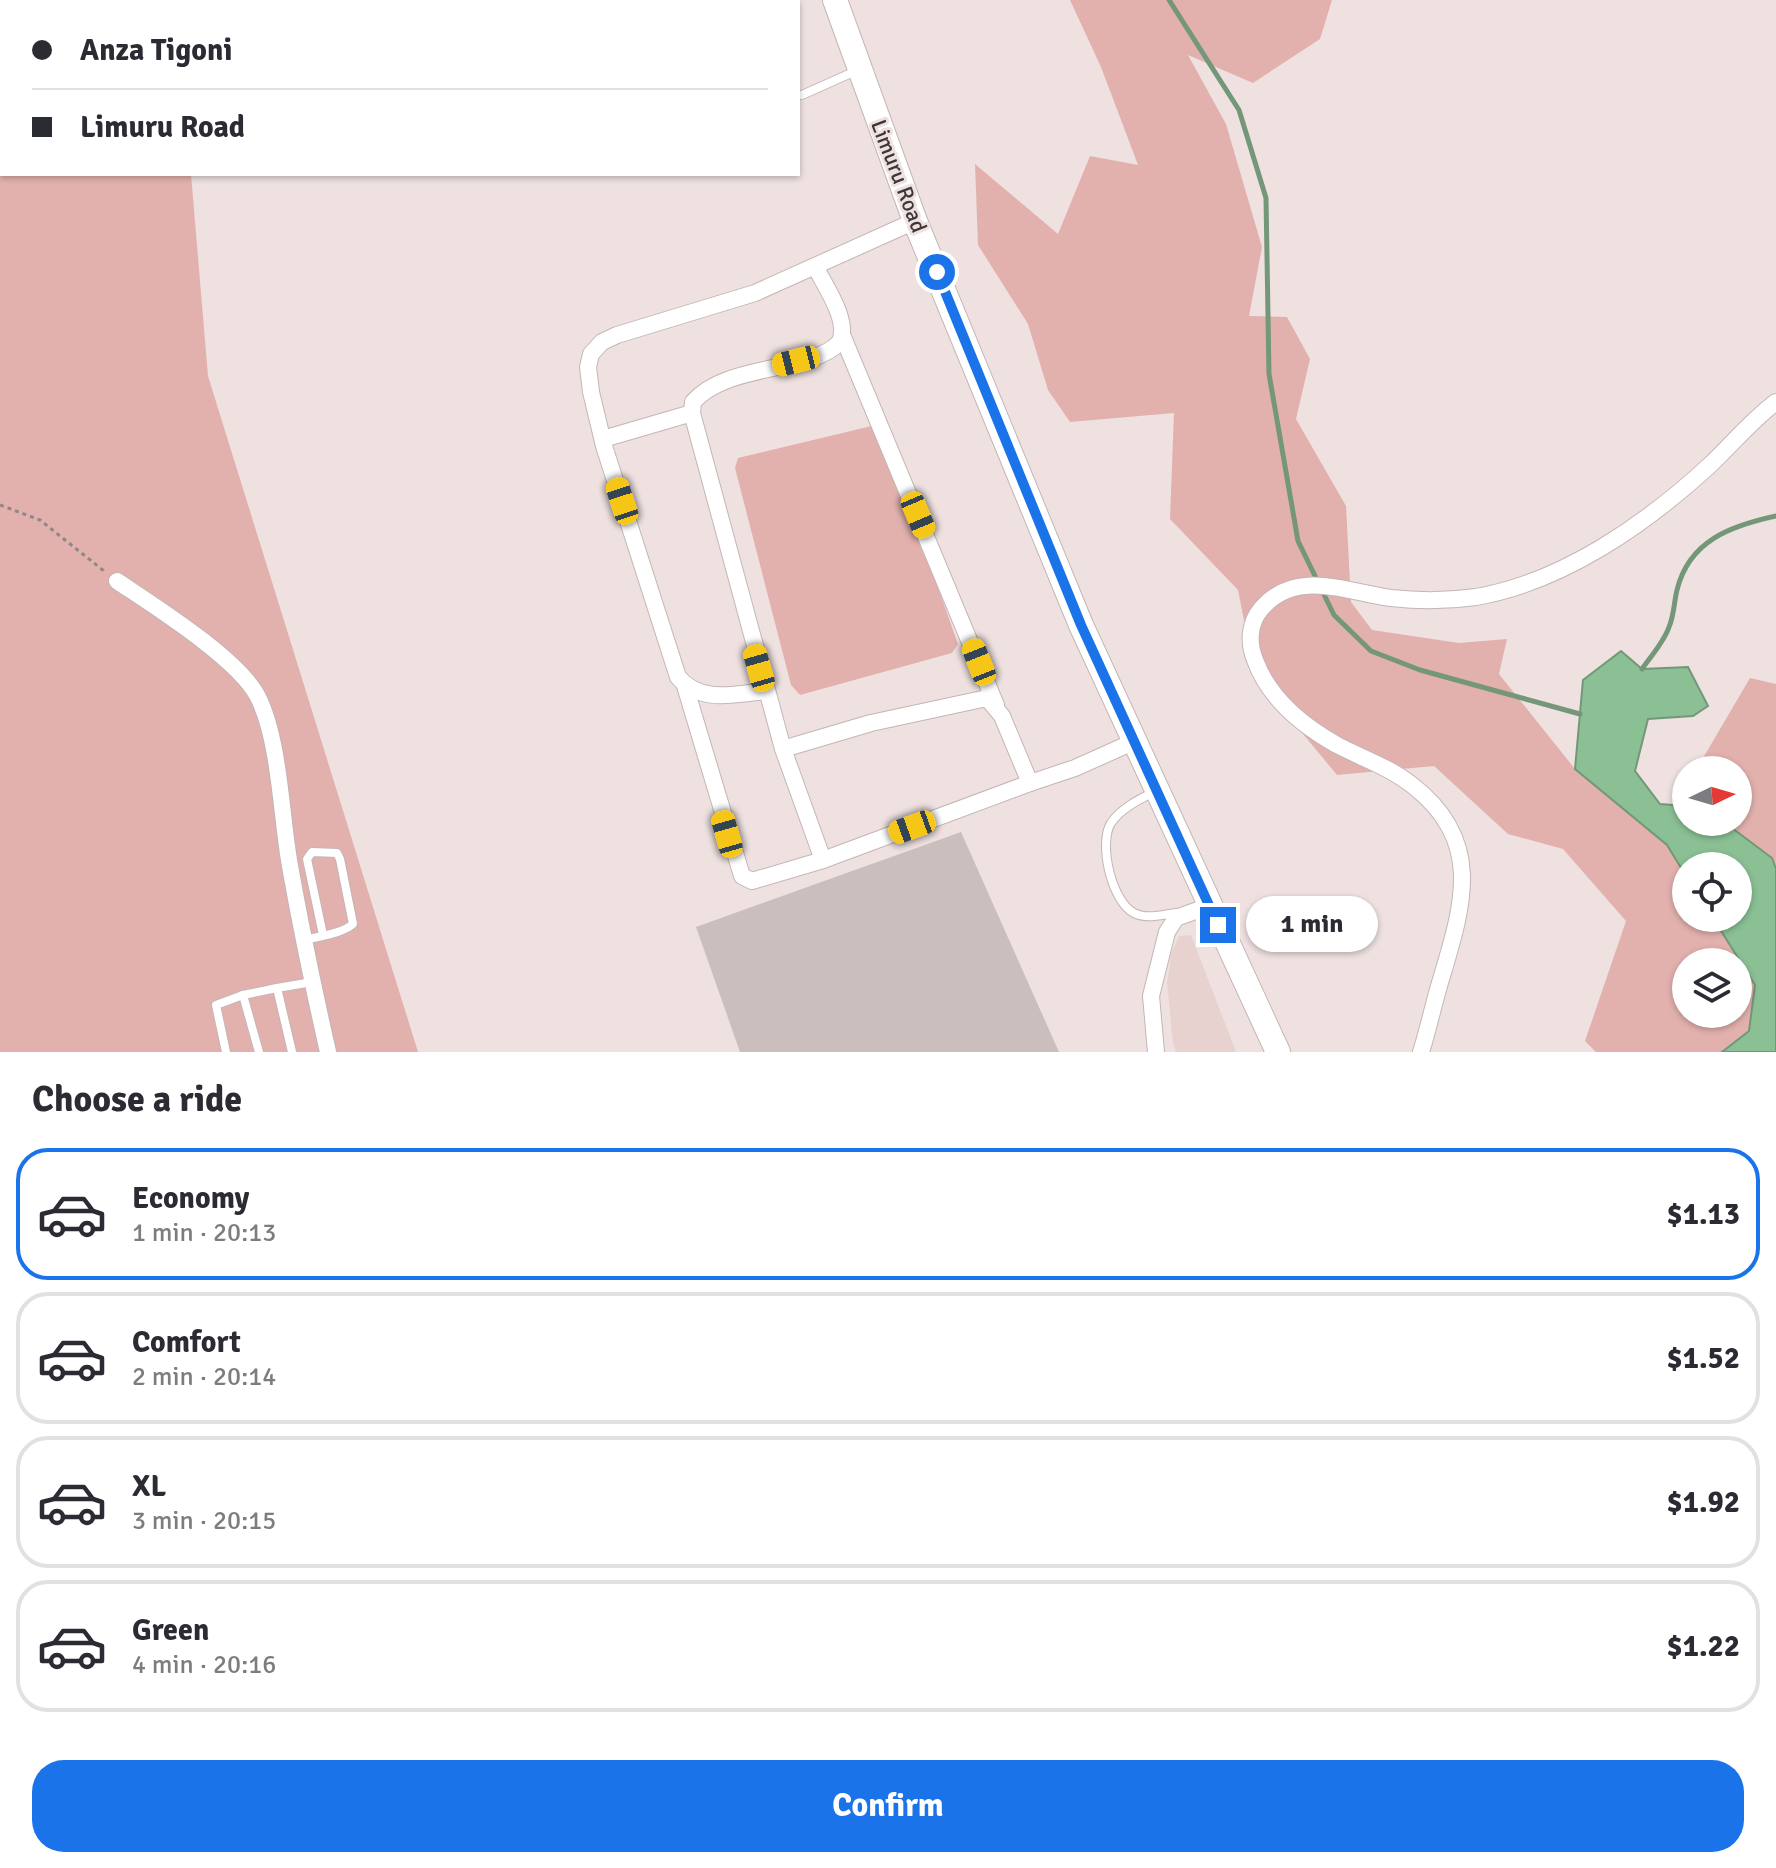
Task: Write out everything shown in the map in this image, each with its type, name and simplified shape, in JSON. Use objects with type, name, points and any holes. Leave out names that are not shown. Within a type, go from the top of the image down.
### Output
[{"type":"main road","name":"Limuru Road","points":[[835,0],[915,221],[1081,625],[1156,791],[1197,909],[1278,1052]]},
{"type":"street","points":[[915,221],[755,293],[617,335],[599,344],[589,359],[588,377],[603,439],[671,662],[685,686],[742,876],[752,881],[823,860],[1075,768],[1133,742]]},
{"type":"street","points":[[816,268],[842,324],[843,337],[1030,783]]},
{"type":"street","points":[[823,860],[783,749],[766,691],[692,413],[693,402],[711,387],[835,347],[843,337]]},
{"type":"street","points":[[1421,1052],[1460,912],[1464,872],[1457,840],[1428,799],[1411,784],[1384,766],[1306,728],[1279,700],[1255,660],[1250,631],[1255,616],[1273,595],[1296,586],[1322,586],[1392,598],[1472,598],[1500,592],[1566,565],[1621,535],[1650,513],[1708,466],[1776,402]]},
{"type":"street","points":[[603,439],[692,413]]},
{"type":"street","points":[[117,581],[184,626],[236,669],[258,697],[274,765],[312,982],[328,1052]]},
{"type":"street","points":[[685,686],[708,695],[766,691]]},
{"type":"street","points":[[783,749],[972,700],[987,698],[996,705]]},
{"type":"street","points":[[1156,1052],[1151,1009],[1152,984],[1170,924],[1197,909]]},
{"type":"lane","points":[[802,95],[859,70]]},
{"type":"lane","points":[[1156,791],[1129,806],[1111,823],[1105,851],[1108,867],[1126,908],[1134,913],[1154,917],[1197,909]]},
{"type":"lane","points":[[305,940],[347,929],[353,924],[353,911],[340,859],[337,853],[327,850],[312,852],[307,859],[323,935]]},
{"type":"lane","points":[[226,1052],[216,1005],[243,995],[312,982]]},
{"type":"lane","points":[[277,988],[292,1052]]},
{"type":"lane","points":[[243,995],[259,1052]]},
{"type":"path","points":[[0,505],[40,520],[117,581]]},
{"type":"shaded area","points":[[1070,0],[1332,0],[1320,39],[1253,83],[1188,55],[1226,124],[1262,247],[1249,316],[1287,317],[1310,359],[1296,419],[1346,506],[1351,602],[1372,630],[1459,643],[1507,639],[1499,674],[1575,769],[1667,845],[1672,853],[1672,932],[1722,932],[1732,948],[1672,948],[1672,1028],[1749,1028],[1722,1052],[1596,1052],[1585,1041],[1626,921],[1563,849],[1508,834],[1434,766],[1337,775],[1255,676],[1238,590],[1170,519],[1174,413],[1070,422],[1048,390],[1028,324],[978,245],[975,164],[1058,234],[1090,156],[1138,165],[1101,67]]},
{"type":"shaded area","points":[[0,176],[191,176],[208,376],[418,1052],[0,1052]]},
{"type":"shaded area","points":[[880,424],[958,644],[952,653],[800,695],[791,685],[735,468],[738,458]]},
{"type":"shaded area","points":[[1621,651],[1642,669],[1688,667],[1708,706],[1693,716],[1648,719],[1635,771],[1660,804],[1672,805],[1672,836],[1743,836],[1772,858],[1776,869],[1776,1052],[1722,1052],[1752,1028],[1755,985],[1752,980],[1752,948],[1732,948],[1722,932],[1752,932],[1752,852],[1672,853],[1667,845],[1575,769],[1583,680]]},
{"type":"shaded area","points":[[1750,678],[1776,684],[1776,868],[1772,858],[1743,836],[1752,836],[1752,756],[1704,756]]},
{"type":"shaded area","points":[[1191,935],[1236,1052],[1176,1052],[1167,983],[1171,955],[1179,936]]},
{"type":"shaded area","points":[[1752,980],[1755,985],[1752,1008]]},
{"type":"building","points":[[961,832],[1059,1052],[740,1052],[696,927]]},
{"type":"waterway","points":[[1169,0],[1239,110],[1266,198],[1269,374],[1298,541],[1334,615],[1371,651],[1420,670],[1580,714]]},
{"type":"waterway","points":[[1642,669],[1667,633],[1677,590],[1691,559],[1714,538],[1743,525],[1776,516]]},
{"type":"route","points":[[937,272],[1081,625],[1218,925]]}]
